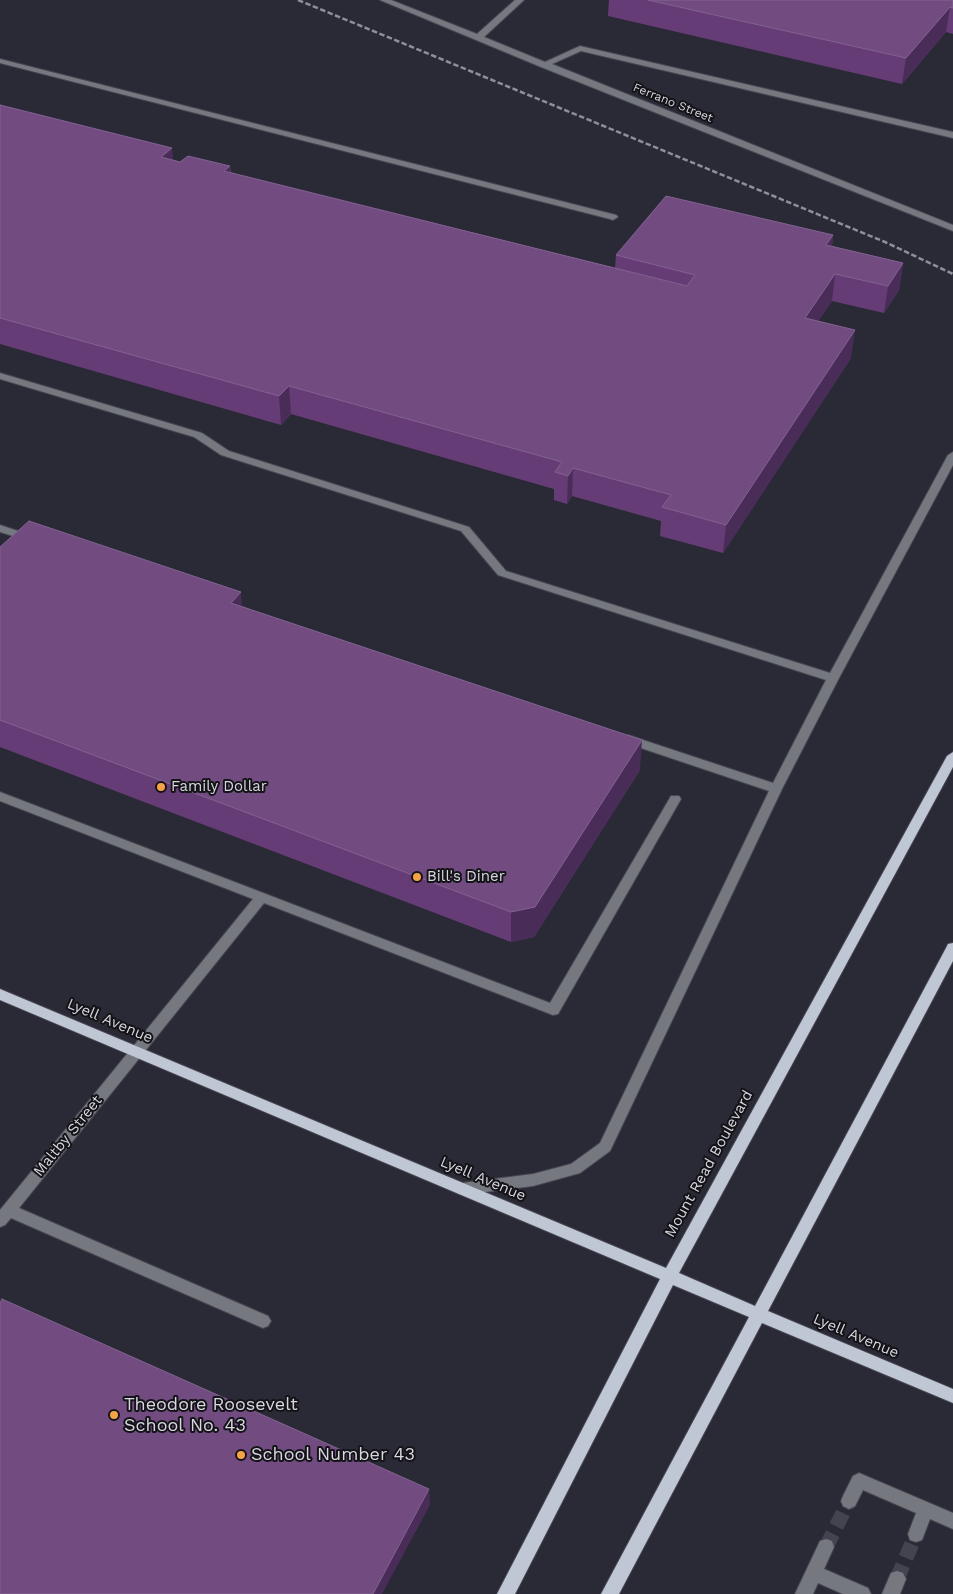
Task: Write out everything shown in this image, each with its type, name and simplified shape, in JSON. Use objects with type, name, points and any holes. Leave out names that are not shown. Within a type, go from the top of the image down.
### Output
[{"type":"main road","name":"Mount Read Boulevard","points":[[506,1594],[669,1277],[953,756]]},
{"type":"main road","points":[[615,1593],[953,948]]},
{"type":"main road","name":"Lyell Avenue","points":[[0,994],[953,1396]]},
{"type":"street","name":"Ferrano Street","points":[[384,0],[953,228]]},
{"type":"street","points":[[478,38],[520,0]]},
{"type":"street","points":[[544,65],[580,48],[953,135]]},
{"type":"street","points":[[0,62],[613,217]]},
{"type":"street","points":[[0,376],[198,435],[225,453],[465,529],[502,573],[833,678]]},
{"type":"street","points":[[462,1189],[533,1180],[575,1169],[605,1146],[776,789],[833,678],[953,455]]},
{"type":"street","points":[[0,528],[47,544]]},
{"type":"street","points":[[615,735],[776,789]]},
{"type":"street","points":[[0,796],[554,1010],[675,798]]},
{"type":"street","name":"Maltby Street","points":[[4,1215],[262,897]]},
{"type":"street","points":[[4,1215],[263,1320]]},
{"type":"street","points":[[849,1502],[859,1481],[953,1521]]},
{"type":"street","points":[[916,1534],[926,1509]]},
{"type":"street","points":[[804,1594],[826,1547]]},
{"type":"street","points":[[814,1573],[862,1594]]},
{"type":"building","points":[[648,0],[953,0],[953,8],[950,7],[906,58]]},
{"type":"building","points":[[0,105],[172,148],[161,157],[180,162],[188,156],[230,166],[224,171],[687,286],[695,275],[616,255],[666,196],[833,235],[826,245],[903,263],[888,286],[835,274],[805,318],[855,330],[726,525],[662,507],[671,495],[573,468],[568,476],[555,472],[562,462],[289,386],[279,396],[0,318]]},
{"type":"building","points":[[29,521],[241,592],[231,603],[642,740],[535,907],[511,912],[0,720],[0,547]]},
{"type":"building","name":"Theodore Roosevelt School No. 43","points":[[2,1299],[429,1489],[373,1594],[0,1594],[0,1303]]},
{"type":"tunnel","points":[[826,1547],[849,1501]]},
{"type":"tunnel","points":[[897,1579],[916,1534]]},
{"type":"railway","points":[[298,0],[885,242],[953,274]]},
{"type":"place","name":"Family Dollar","points":[[161,787]]},
{"type":"place","name":"Bill's Diner","points":[[417,877]]},
{"type":"place","name":"Theodore Roosevelt School No. 43","points":[[114,1415]]},
{"type":"place","name":"School Number 43","points":[[241,1455]]}]
